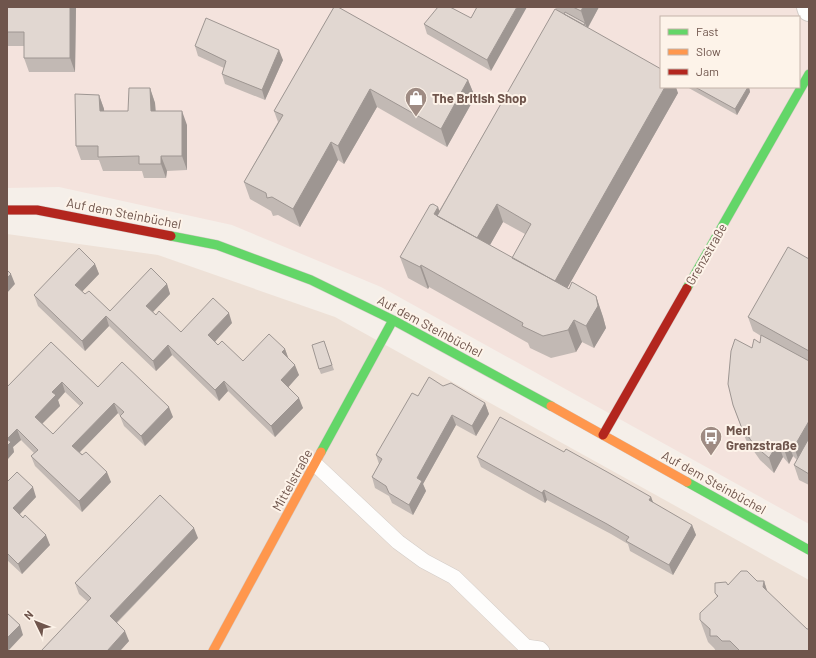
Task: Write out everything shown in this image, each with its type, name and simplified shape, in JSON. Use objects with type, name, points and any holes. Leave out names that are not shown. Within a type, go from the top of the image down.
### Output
[{"type":"street","name":"Grenzstraße","points":[[603,434],[809,74]]},
{"type":"street","name":"Auf dem Steinbüchel","points":[[7,210],[37,210],[217,245],[311,280],[393,320],[603,434],[809,550]]},
{"type":"street","name":"Mittelstraße","points":[[213,651],[393,320]]},
{"type":"lane","points":[[315,464],[398,542],[424,561],[454,577],[524,649],[540,649],[542,651]]},
{"type":"shaded area","points":[[7,7],[809,7],[809,524],[381,287],[232,225],[59,187],[7,188]]},
{"type":"shaded area","points":[[7,234],[158,255],[335,317],[809,580],[809,651],[7,651]]},
{"type":"building","points":[[7,7],[70,7],[70,58],[24,58],[24,32],[7,32]]},
{"type":"building","points":[[334,7],[338,7],[468,80],[441,129],[370,89],[338,146],[331,142],[293,209],[272,197],[267,198],[266,193],[244,182],[283,115],[274,111]]},
{"type":"building","points":[[438,7],[450,7],[471,18],[477,7],[517,7],[487,60],[424,24]]},
{"type":"building","points":[[573,7],[583,7],[581,11]]},
{"type":"building","points":[[555,9],[660,68],[660,88],[664,88],[555,281],[512,258],[531,224],[497,204],[477,238],[437,216]]},
{"type":"building","points":[[565,12],[585,23],[584,25],[564,14]]},
{"type":"building","points":[[206,18],[279,50],[262,90],[222,74],[226,61],[195,46]]},
{"type":"building","points":[[129,88],[150,88],[151,111],[182,111],[182,156],[161,156],[161,164],[139,164],[139,156],[98,157],[98,146],[76,146],[75,94],[99,95],[100,111],[128,111]]},
{"type":"building","points":[[697,88],[747,88],[735,109]]},
{"type":"building","points":[[433,204],[438,207],[434,214],[569,289],[572,282],[596,296],[598,306],[586,326],[574,320],[568,330],[543,336],[522,326],[523,323],[421,265],[420,267],[400,257],[430,205]]},
{"type":"building","points":[[788,247],[809,259],[809,351],[748,317]]},
{"type":"building","points":[[79,248],[95,264],[75,285],[85,294],[89,291],[110,311],[151,268],[167,284],[146,306],[156,315],[159,311],[181,332],[213,298],[229,313],[208,335],[218,345],[222,341],[243,361],[269,334],[285,349],[282,352],[295,365],[281,380],[299,398],[271,426],[224,381],[215,390],[168,345],[153,361],[106,316],[82,341],[34,295]]},
{"type":"building","points":[[7,270],[11,274],[7,278]]},
{"type":"building","points":[[761,335],[809,361],[809,421],[794,447],[788,442],[784,449],[778,443],[769,458],[755,446],[741,426],[733,405],[728,384],[731,351],[735,339],[752,348],[754,339],[760,343]]},
{"type":"building","points":[[324,341],[332,365],[319,369],[312,345]]},
{"type":"building","points":[[51,342],[98,387],[122,362],[169,407],[141,436],[120,416],[124,412],[114,403],[72,446],[82,455],[86,452],[107,472],[79,501],[31,456],[38,450],[17,429],[7,439],[7,387]],"holes":[[[62,382],[83,403],[53,434],[35,417],[56,395],[52,392]]]},
{"type":"building","points":[[429,377],[443,386],[451,383],[485,403],[472,426],[452,415],[417,478],[422,481],[409,505],[389,493],[386,486],[372,477],[382,459],[376,455],[412,393],[418,396]]},
{"type":"building","points":[[500,417],[564,452],[566,449],[609,473],[651,497],[649,500],[692,525],[669,565],[626,541],[629,537],[607,524],[544,490],[542,493],[477,457]]},
{"type":"building","points":[[809,438],[809,474],[794,465]]},
{"type":"building","points":[[7,439],[11,442],[7,446]]},
{"type":"building","points":[[17,472],[33,487],[13,508],[23,518],[25,515],[46,535],[18,564],[7,553],[7,480],[8,481]]},
{"type":"building","points":[[160,495],[194,528],[110,616],[125,631],[107,651],[41,651],[91,598],[75,583]]},
{"type":"building","points":[[741,571],[747,571],[757,581],[764,581],[763,587],[807,629],[809,629],[809,651],[740,651],[730,641],[722,641],[717,636],[710,636],[710,629],[700,620],[700,613],[718,596],[715,593],[715,583],[726,582],[728,585]]},
{"type":"building","points":[[7,613],[20,625],[7,638]]},
{"type":"traffic: fast","points":[[687,288],[809,74]]},
{"type":"traffic: fast","points":[[171,236],[217,245],[311,280],[393,320],[551,406]]},
{"type":"traffic: fast","points":[[321,452],[393,320]]},
{"type":"traffic: fast","points":[[687,482],[809,550]]},
{"type":"traffic: slow","points":[[551,406],[687,482]]},
{"type":"traffic: slow","points":[[213,651],[321,452]]},
{"type":"traffic: jam","points":[[7,210],[37,210],[171,236]]},
{"type":"traffic: jam","points":[[603,435],[687,288]]},
{"type":"place","name":"The British Shop","points":[[416,118]]},
{"type":"place","name":"Merl Grenzstraße","points":[[711,456]]}]
